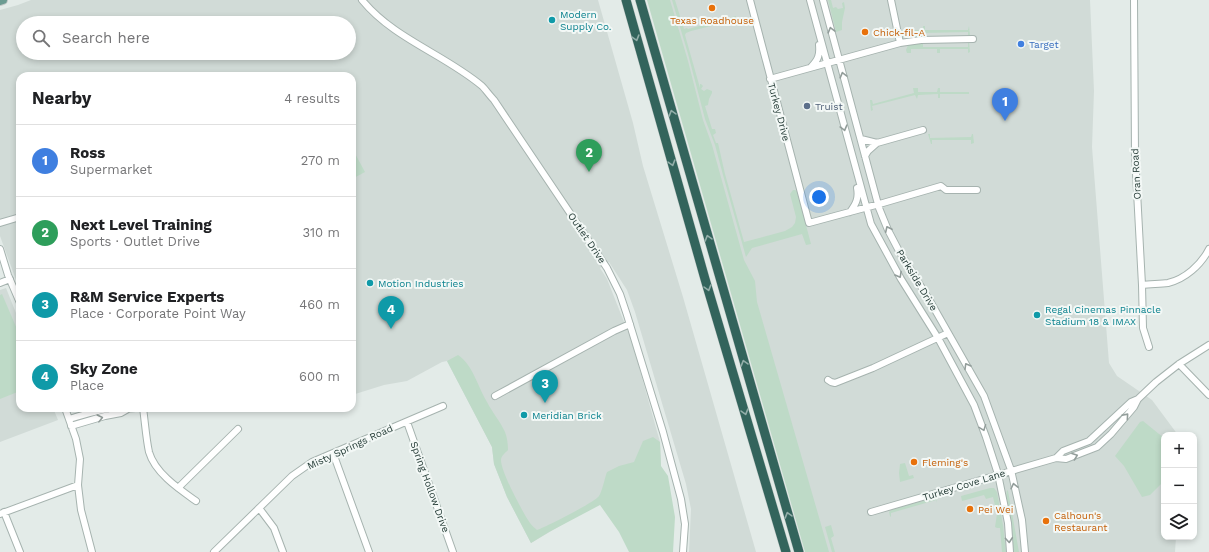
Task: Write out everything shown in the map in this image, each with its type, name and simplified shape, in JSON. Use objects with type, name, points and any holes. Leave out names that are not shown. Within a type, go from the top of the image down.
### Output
[{"type":"highway","points":[[640,0],[799,552]]},
{"type":"highway","points":[[626,1],[705,279],[786,552]]},
{"type":"street","name":"Outlet Drive","points":[[362,0],[382,20],[395,30],[483,87],[494,100],[607,268],[620,294],[630,324],[661,425],[681,499],[685,524],[683,552]]},
{"type":"street","name":"Turkey Drive","points":[[750,0],[809,223],[850,212]]},
{"type":"street","name":"Parkside Drive","points":[[810,0],[866,208],[879,241],[901,280],[938,338],[974,405],[998,474],[1008,523],[1010,552]]},
{"type":"street","name":"Parkside Drive","points":[[823,0],[878,204],[888,230],[899,251],[984,396],[1011,470],[1022,520],[1025,552]]},
{"type":"street","points":[[892,0],[900,43]]},
{"type":"street","name":"Oran Road","points":[[1134,0],[1135,154],[1143,328],[1149,347]]},
{"type":"street","points":[[810,68],[819,57],[820,51],[818,32]]},
{"type":"street","points":[[770,79],[900,43],[921,40],[973,39]]},
{"type":"street","points":[[865,156],[876,143],[923,130]]},
{"type":"street","points":[[861,139],[876,143]]},
{"type":"street","points":[[850,212],[858,200],[855,183],[857,173]]},
{"type":"street","points":[[850,212],[941,186],[946,190],[977,190]]},
{"type":"street","points":[[0,223],[16,218]]},
{"type":"street","points":[[0,249],[16,293]]},
{"type":"street","points":[[1142,285],[1168,283],[1181,278],[1196,267],[1209,250]]},
{"type":"street","points":[[0,275],[7,271]]},
{"type":"street","points":[[0,283],[10,279]]},
{"type":"street","points":[[494,396],[614,331],[630,324]]},
{"type":"street","points":[[828,380],[835,383],[874,368],[948,333]]},
{"type":"street","name":"Turkey Cove Lane","points":[[871,512],[949,490],[1011,470],[1056,458],[1066,459],[1092,449],[1100,444],[1110,434],[1134,407],[1138,400],[1156,382],[1178,364],[1209,345]]},
{"type":"street","points":[[1178,364],[1209,395]]},
{"type":"street","name":"Turkey Cove Lane","points":[[1056,458],[1063,451],[1089,441],[1131,402],[1138,400]]},
{"type":"street","name":"Misty Springs Road","points":[[214,552],[292,476],[312,462],[443,406]]},
{"type":"street","points":[[66,412],[76,439],[80,459],[78,485],[81,510],[92,552]]},
{"type":"street","points":[[70,422],[96,412]]},
{"type":"street","points":[[144,412],[151,456],[167,480],[196,501]]},
{"type":"street","name":"Spring Hollow Drive","points":[[407,422],[453,552]]},
{"type":"street","points":[[1103,427],[1110,434]]},
{"type":"street","points":[[178,488],[238,429]]},
{"type":"street","points":[[333,453],[369,552]]},
{"type":"street","points":[[20,552],[2,513],[78,485]]},
{"type":"street","points":[[259,508],[274,528],[283,552]]},
{"type":"shaded area","points":[[31,0],[598,0],[633,123],[643,166],[683,297],[756,552],[689,552],[691,509],[686,484],[635,312],[627,290],[609,262],[600,268],[607,279],[632,342],[660,442],[661,466],[531,543],[507,497],[494,464],[492,447],[447,361],[442,362],[407,381],[384,385],[356,394],[356,72],[16,72],[16,280],[0,236],[0,10]]},
{"type":"shaded area","points":[[667,0],[1090,0],[1094,91],[1092,147],[1109,363],[1117,376],[1152,400],[1176,432],[1161,432],[1161,540],[1176,540],[1175,552],[825,552]]},
{"type":"shaded area","points":[[6,288],[16,313],[16,412],[55,412],[58,420],[0,442],[0,290]]},
{"type":"green space","points":[[647,0],[670,0],[744,260],[755,281],[757,302],[829,552],[805,552]]},
{"type":"green space","points":[[672,0],[675,0],[684,29],[736,16],[735,20],[691,31],[685,35],[700,88],[701,84],[703,86],[701,89],[704,91],[707,89],[712,91],[708,105],[705,106],[712,129],[715,129],[716,133],[713,135],[716,143],[718,143],[744,242],[785,231],[792,227],[795,223],[796,217],[790,194],[793,190],[795,190],[797,191],[811,244],[806,245],[802,234],[752,248],[746,257],[715,145],[705,119]]},
{"type":"green space","points":[[828,0],[831,0],[833,8],[836,7],[838,9],[843,8],[842,3],[844,2],[845,8],[842,30],[836,32]]},
{"type":"green space","points":[[923,26],[925,26],[925,30],[968,30],[969,26],[970,35],[968,36],[968,32],[923,33],[923,37],[905,38],[901,35],[900,27],[901,30],[923,30]]},
{"type":"green space","points":[[969,42],[970,52],[968,53],[968,49],[940,49],[940,53],[937,53],[937,49],[911,49],[911,53],[907,53],[906,50],[908,45],[923,43],[923,47],[968,47]]},
{"type":"green space","points":[[913,88],[918,88],[918,92],[937,92],[938,88],[940,88],[940,92],[969,92],[969,94],[940,94],[940,98],[938,98],[938,94],[918,95],[917,99],[915,95],[872,106],[873,110],[871,111],[870,100],[872,100],[873,104],[914,93]]},
{"type":"green space","points":[[928,134],[930,134],[930,138],[971,137],[973,134],[974,143],[971,144],[971,140],[932,140],[931,144]]},
{"type":"green space","points":[[356,155],[365,172],[356,177]]},
{"type":"green space","points":[[2,294],[16,327],[16,393],[0,399],[0,295]]},
{"type":"green space","points":[[458,355],[468,364],[489,406],[505,432],[508,450],[502,457],[502,466],[508,483],[518,502],[531,524],[537,530],[596,499],[600,494],[607,472],[619,466],[634,462],[643,441],[653,437],[660,442],[661,466],[668,476],[675,517],[673,552],[629,552],[619,532],[600,505],[531,543],[507,497],[494,464],[492,447],[447,361]]},
{"type":"green space","points":[[1143,421],[1161,436],[1161,484],[1150,495],[1142,497],[1124,466],[1115,456],[1140,422]]},
{"type":"green space","points":[[905,463],[909,476],[913,475],[914,478],[900,482],[900,464]]},
{"type":"green space","points":[[994,488],[997,492],[1006,552],[1002,552],[1000,528],[995,527],[997,514],[993,497],[986,499],[984,495],[962,501],[961,496]]},
{"type":"green space","points":[[1007,490],[1019,552],[1014,552],[1006,497]]},
{"type":"green space","points":[[936,497],[937,503],[936,500],[891,513],[891,517],[890,516],[889,512],[891,510]]},
{"type":"green space","points":[[831,525],[834,536],[831,538],[835,552],[832,552],[825,527]]},
{"type":"place","name":"Texas Roadhouse","points":[[712,8]]},
{"type":"place","name":"Modern Supply Co.","points":[[552,20]]},
{"type":"place","name":"Chick-fil-A","points":[[865,32]]},
{"type":"place","name":"Target","points":[[1021,44]]},
{"type":"place","name":"Truist","points":[[807,106]]},
{"type":"place","name":"Ross","points":[[1005,121]]},
{"type":"place","name":"Next Level Training","points":[[589,172]]},
{"type":"place","name":"Motion Industries","points":[[370,283]]},
{"type":"place","name":"Regal Cinemas Pinnacle Stadium 18 & IMAX","points":[[1037,315]]},
{"type":"place","name":"Sky Zone","points":[[391,329]]},
{"type":"place","name":"R&M Service Experts","points":[[545,403]]},
{"type":"place","name":"Meridian Brick","points":[[524,415]]},
{"type":"place","name":"Fleming's","points":[[914,462]]},
{"type":"place","name":"Pei Wei","points":[[970,509]]},
{"type":"place","name":"Calhoun's Restaurant","points":[[1046,521]]}]
